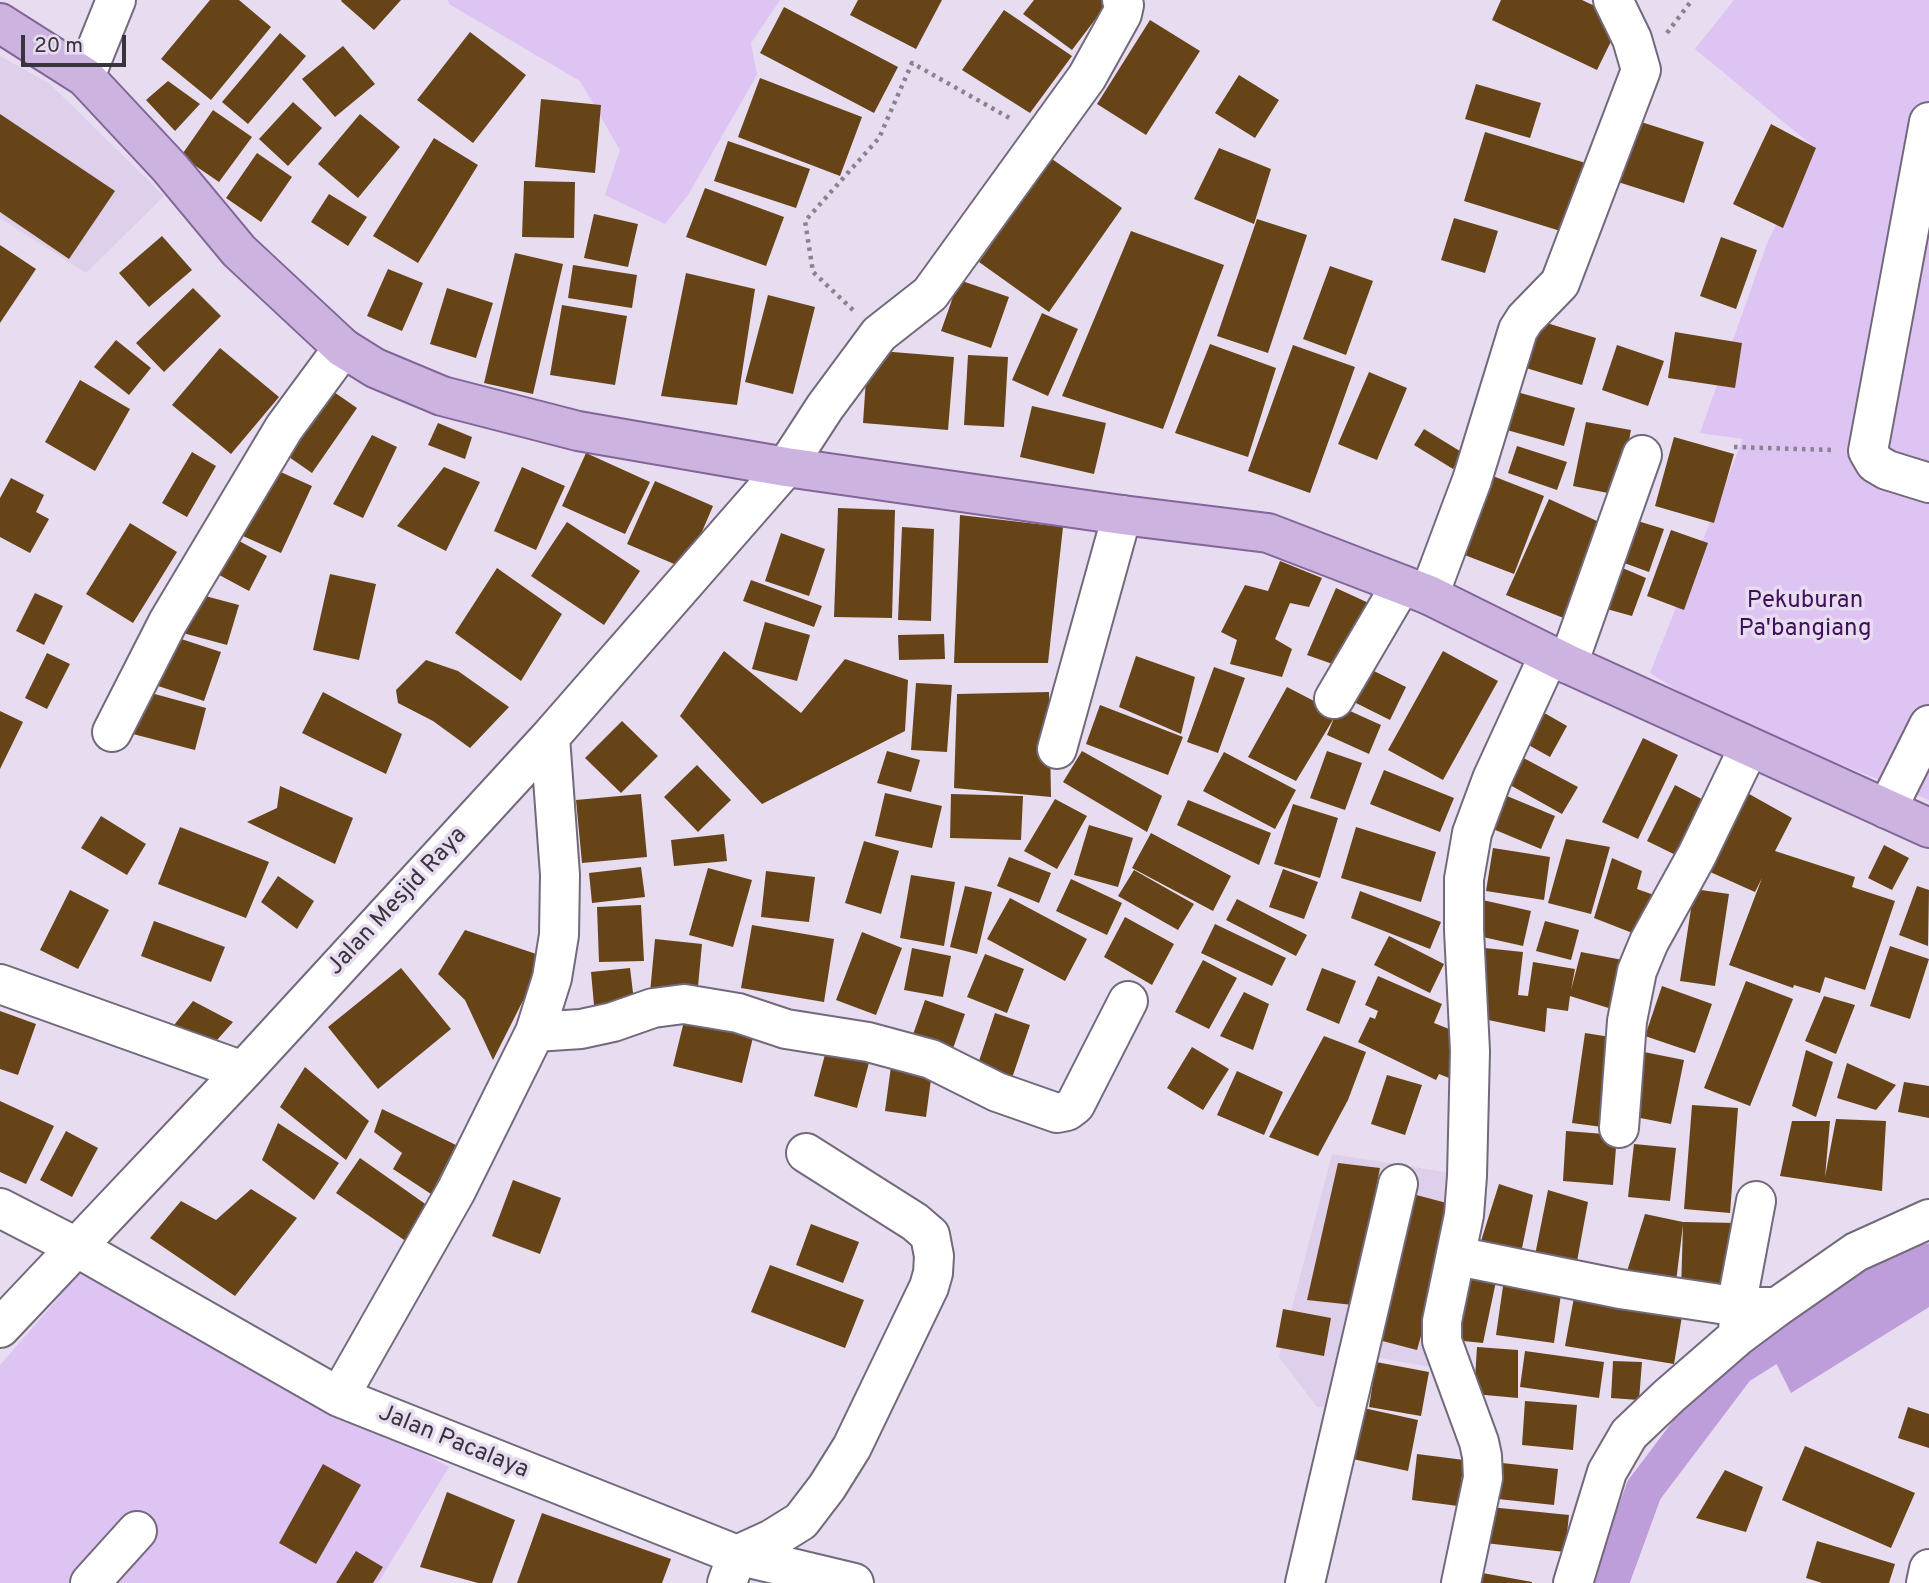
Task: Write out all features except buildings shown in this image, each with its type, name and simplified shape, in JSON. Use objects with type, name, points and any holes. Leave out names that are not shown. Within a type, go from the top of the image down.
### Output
[{"type":"main road","points":[[0,23],[85,76],[170,168],[239,251],[343,348],[375,368],[442,396],[578,431],[786,467],[1268,533],[1415,590],[1558,659],[1929,828]]},
{"type":"street","points":[[85,76],[116,0]]},
{"type":"street","name":"Jalan Mesjid Raya","points":[[0,1328],[243,1071],[550,737],[786,467],[825,407],[879,334],[930,294],[1087,76],[1122,14],[1122,0]]},
{"type":"street","points":[[1334,699],[1415,590],[1472,480],[1518,330],[1525,319],[1560,283],[1641,70],[1632,39],[1613,0]]},
{"type":"street","points":[[1929,121],[1868,451],[1875,463],[1887,470],[1929,483]]},
{"type":"street","points":[[112,732],[168,622],[284,428],[343,348]]},
{"type":"street","points":[[1461,1583],[1483,1478],[1482,1456],[1441,1341],[1442,1321],[1464,1215],[1470,1051],[1464,930],[1466,868],[1472,833],[1492,779],[1558,659],[1642,456]]},
{"type":"street","points":[[1057,750],[1122,515]]},
{"type":"street","points":[[1887,809],[1929,725]]},
{"type":"street","points":[[339,1397],[456,1191],[535,1032],[552,978],[559,934],[560,875],[550,737]]},
{"type":"street","points":[[1619,1128],[1627,1021],[1637,971],[1649,942],[1697,855],[1749,747]]},
{"type":"street","points":[[0,985],[243,1071]]},
{"type":"street","points":[[535,1032],[581,1029],[614,1022],[653,1008],[684,1004],[738,1013],[786,1029],[869,1042],[931,1059],[998,1092],[1057,1113],[1068,1111],[1075,1105],[1128,1002]]},
{"type":"street","points":[[732,1569],[801,1521],[827,1487],[852,1447],[929,1287],[933,1273],[934,1256],[930,1235],[915,1222],[806,1153]]},
{"type":"street","points":[[1305,1583],[1398,1184]]},
{"type":"street","points":[[1752,1317],[1744,1256],[1756,1200]]},
{"type":"street","name":"Jalan Pacalaya","points":[[0,1208],[76,1247],[339,1397],[732,1569],[854,1583]]},
{"type":"street","points":[[1573,1583],[1607,1472],[1629,1434],[1752,1317],[1856,1252],[1929,1219]]},
{"type":"street","points":[[1457,1256],[1752,1317]]},
{"type":"street","points":[[90,1583],[137,1531]]},
{"type":"street","points":[[1926,1583],[1929,1569]]},
{"type":"path","points":[[879,334],[813,272],[805,221],[879,138],[912,63],[1043,136]]},
{"type":"path","points":[[1734,447],[1868,451]]},
{"type":"shaded area","points":[[0,56],[50,84],[164,196],[86,273],[0,218]]},
{"type":"shaded area","points":[[1332,1154],[1477,1177],[1437,1368],[1341,1351],[1332,1407],[1317,1407],[1279,1357]]},
{"type":"shaded area","points":[[1929,1248],[1929,1307],[1791,1393],[1774,1359]]},
{"type":"green space","points":[[448,0],[780,0],[751,43],[757,75],[688,195],[665,224],[605,195],[620,150],[580,81],[449,4]]},
{"type":"green space","name":"Pekuburan Pa'bangiang","points":[[1734,0],[1929,0],[1929,800],[1711,712],[1650,673],[1743,439],[1700,433],[1768,241],[1815,148],[1695,49]]},
{"type":"green space","points":[[81,1272],[449,1467],[378,1583],[0,1583],[0,1365]]},
{"type":"waterway","points":[[1610,1583],[1644,1490],[1737,1367],[1846,1298],[1929,1262]]}]
